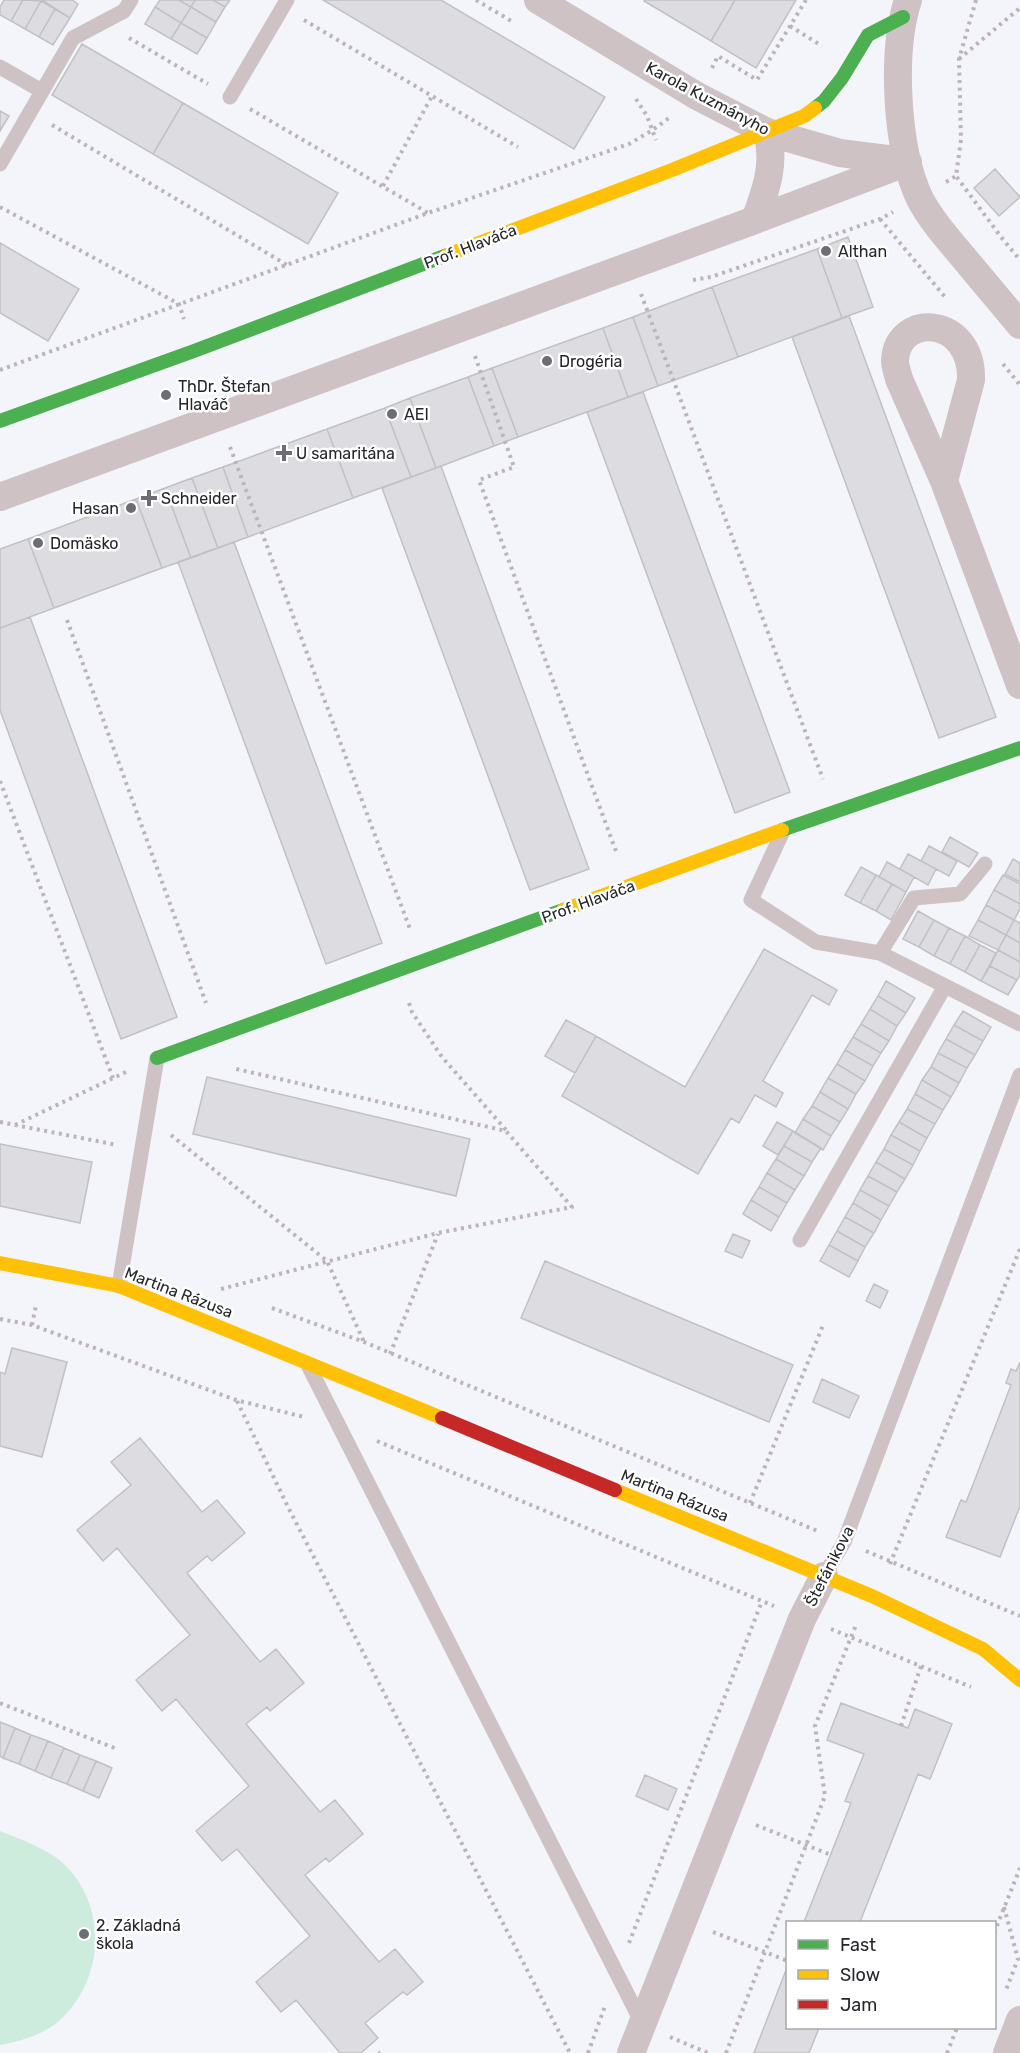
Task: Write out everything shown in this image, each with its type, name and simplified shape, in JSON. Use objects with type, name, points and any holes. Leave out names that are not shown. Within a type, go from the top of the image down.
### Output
[{"type":"street","name":"Karola Kuzmányho","points":[[538,0],[697,96],[767,132],[840,153],[908,162]]},
{"type":"street","name":"Prof. Hlaváča","points":[[0,421],[194,351],[804,116],[824,101],[842,78],[868,35],[905,8]]},
{"type":"street","points":[[905,8],[898,78],[900,116],[908,162],[920,197],[932,219],[1020,325]]},
{"type":"street","points":[[755,220],[769,182],[772,148],[767,132]]},
{"type":"street","points":[[0,497],[908,162]]},
{"type":"street","points":[[944,481],[970,380],[971,365],[967,350],[957,339],[944,330],[930,327],[915,330],[904,337],[897,350],[895,363],[899,379],[944,481],[1020,685]]},
{"type":"street","name":"Prof. Hlaváča","points":[[157,1058],[784,828],[1020,748]]},
{"type":"street","name":"Martina Rázusa","points":[[0,1263],[119,1286],[306,1362],[872,1596],[983,1649],[1020,1680]]},
{"type":"street","name":"Štefánikova","points":[[631,2053],[802,1619],[824,1576]]},
{"type":"street","points":[[983,1649],[1020,1655]]},
{"type":"street","points":[[1007,2053],[1011,2010]]},
{"type":"lane","points":[[0,164],[73,38],[124,11],[131,0]]},
{"type":"lane","points":[[230,97],[285,4]]},
{"type":"lane","points":[[0,67],[42,91]]},
{"type":"lane","points":[[784,828],[751,900],[816,942],[880,953],[1020,1024]]},
{"type":"lane","points":[[880,953],[914,898],[960,894],[985,864]]},
{"type":"lane","points":[[800,1240],[945,986]]},
{"type":"lane","points":[[119,1286],[157,1058]]},
{"type":"lane","name":"Štefánikova","points":[[824,1576],[844,1542],[1020,1075]]},
{"type":"lane","points":[[306,1362],[642,2024]]},
{"type":"path","points":[[0,370],[428,213],[629,144],[651,131],[697,96],[718,56],[757,80],[806,0]]},
{"type":"path","points":[[976,0],[959,59],[961,140],[957,176],[1000,237],[1020,260]]},
{"type":"path","points":[[285,4],[518,147]]},
{"type":"path","points":[[959,59],[1020,8]]},
{"type":"path","points":[[102,23],[428,213]]},
{"type":"path","points":[[382,186],[432,96]]},
{"type":"path","points":[[30,112],[287,265]]},
{"type":"path","points":[[0,207],[179,304],[194,351]]},
{"type":"path","points":[[639,288],[835,810]]},
{"type":"path","points":[[472,350],[514,467],[480,480],[628,886]]},
{"type":"path","points":[[217,416],[422,961]]},
{"type":"path","points":[[67,620],[218,1036]]},
{"type":"path","points":[[0,781],[113,1078]]},
{"type":"path","points":[[221,1289],[438,1233],[572,1207],[442,1057],[412,1011],[396,970]]},
{"type":"path","points":[[15,1125],[157,1058]]},
{"type":"path","points":[[228,1067],[506,1131]]},
{"type":"path","points":[[147,1116],[327,1261],[364,1342]]},
{"type":"path","points":[[0,1122],[142,1150]]},
{"type":"path","points":[[390,1354],[438,1233]]},
{"type":"path","points":[[726,2053],[825,1796],[815,1726],[851,1636],[892,1561],[1020,1249]]},
{"type":"path","points":[[0,1319],[32,1325],[236,1400],[339,1425],[802,1619],[851,1636],[974,1688]]},
{"type":"path","points":[[750,1503],[824,1323]]},
{"type":"path","points":[[236,1400],[288,1506],[570,2053]]},
{"type":"path","points":[[588,2053],[762,1601]]},
{"type":"path","points":[[901,1726],[921,1666]]},
{"type":"path","points":[[0,1703],[117,1749]]},
{"type":"path","points":[[725,1813],[831,1855]]},
{"type":"path","points":[[996,1928],[1020,1868]]},
{"type":"path","points":[[1004,1907],[1018,1959],[1011,2010]]},
{"type":"path","points":[[683,1921],[786,1960]]},
{"type":"path","points":[[642,2024],[708,2053]]},
{"type":"path","points":[[947,2053],[957,2029]]},
{"type":"green space","points":[[0,1831],[50,1853],[74,1875],[85,1893],[92,1912],[95,1951],[91,1970],[83,1989],[73,2006],[59,2021],[39,2034],[0,2045]]},
{"type":"building","points":[[4,0],[23,0],[11,21],[0,15],[0,7]]},
{"type":"building","points":[[23,0],[41,1],[25,29],[11,21]]},
{"type":"building","points":[[42,0],[72,0],[78,4],[70,18]]},
{"type":"building","points":[[160,0],[179,0],[191,7],[181,23],[155,7]]},
{"type":"building","points":[[179,0],[195,0],[191,7]]},
{"type":"building","points":[[195,0],[213,0],[225,7],[216,22],[191,7]]},
{"type":"building","points":[[213,0],[230,0],[225,7]]},
{"type":"building","points":[[323,0],[441,0],[605,97],[574,149]]},
{"type":"building","points":[[644,0],[735,0],[711,41]]},
{"type":"building","points":[[735,0],[796,0],[756,68],[711,41]]},
{"type":"building","points":[[41,1],[55,9],[39,37],[25,29]]},
{"type":"building","points":[[155,7],[181,23],[171,39],[145,24]]},
{"type":"building","points":[[191,7],[216,22],[207,38],[181,23]]},
{"type":"building","points":[[55,9],[70,18],[53,45],[39,37]]},
{"type":"building","points":[[181,23],[207,38],[197,54],[171,39]]},
{"type":"building","points":[[82,44],[183,103],[153,154],[52,95]]},
{"type":"building","points":[[183,103],[338,193],[308,244],[153,154]]},
{"type":"building","points":[[0,111],[9,116],[0,131]]},
{"type":"building","points":[[995,169],[1020,197],[999,216],[974,188]]},
{"type":"building","points":[[848,237],[873,307],[842,318],[817,249]]},
{"type":"building","points":[[0,243],[79,289],[48,341],[0,313]]},
{"type":"building","points":[[817,249],[842,318],[738,357],[712,287]]},
{"type":"building","points":[[712,287],[738,357],[658,386],[633,317]]},
{"type":"building","points":[[849,316],[996,717],[939,738],[792,337]]},
{"type":"building","points":[[633,317],[658,386],[628,397],[603,328]]},
{"type":"building","points":[[603,328],[628,397],[518,437],[492,368]]},
{"type":"building","points":[[492,368],[518,437],[494,446],[468,377]]},
{"type":"building","points":[[468,377],[494,446],[436,468],[410,398]]},
{"type":"building","points":[[643,392],[790,792],[735,813],[587,412]]},
{"type":"building","points":[[410,398],[436,468],[411,477],[385,408]]},
{"type":"building","points":[[385,408],[411,477],[353,498],[327,429]]},
{"type":"building","points":[[327,429],[353,498],[248,537],[223,467]]},
{"type":"building","points":[[441,466],[589,869],[530,890],[382,488]]},
{"type":"building","points":[[223,467],[248,537],[218,548],[192,478]]},
{"type":"building","points":[[192,478],[218,548],[191,558],[165,488]]},
{"type":"building","points":[[165,488],[191,558],[162,568],[136,499]]},
{"type":"building","points":[[136,499],[162,568],[54,608],[28,539]]},
{"type":"building","points":[[28,539],[54,608],[0,628],[0,549]]},
{"type":"building","points":[[234,542],[382,943],[326,964],[178,562]]},
{"type":"building","points":[[30,617],[177,1017],[121,1039],[0,710],[0,628]]},
{"type":"building","points":[[950,837],[978,853],[969,867],[942,852]]},
{"type":"building","points":[[929,846],[957,861],[949,876],[921,861]]},
{"type":"building","points":[[908,854],[936,869],[928,885],[900,869]]},
{"type":"building","points":[[1013,859],[1020,863],[1020,882],[1005,874]]},
{"type":"building","points":[[887,862],[914,877],[906,892],[879,877]]},
{"type":"building","points":[[861,867],[876,875],[860,903],[845,895]]},
{"type":"building","points":[[876,875],[892,884],[876,911],[860,903]]},
{"type":"building","points":[[1003,875],[1020,884],[1020,904],[994,890]]},
{"type":"building","points":[[892,884],[906,892],[891,920],[876,911]]},
{"type":"building","points":[[994,890],[1020,904],[1014,920],[986,905]]},
{"type":"building","points":[[986,905],[1014,920],[1006,935],[978,920]]},
{"type":"building","points":[[918,911],[934,920],[919,947],[903,939]]},
{"type":"building","points":[[934,920],[949,928],[934,956],[919,947]]},
{"type":"building","points":[[978,920],[1006,935],[998,950],[969,936]]},
{"type":"building","points":[[1014,920],[1020,923],[1020,943],[1006,935]]},
{"type":"building","points":[[949,928],[965,936],[950,964],[934,956]]},
{"type":"building","points":[[1006,935],[1020,943],[1020,962],[998,950]]},
{"type":"building","points":[[965,936],[980,945],[965,972],[950,964]]},
{"type":"building","points":[[980,945],[996,953],[981,981],[965,972]]},
{"type":"building","points":[[764,949],[837,990],[829,1005],[812,995],[763,1081],[783,1093],[776,1107],[755,1095],[739,1123],[731,1118],[698,1174],[562,1096],[596,1036],[685,1087]]},
{"type":"building","points":[[998,950],[1020,962],[1020,974],[1017,980],[990,966]]},
{"type":"building","points":[[990,966],[1017,980],[1008,995],[981,981]]},
{"type":"building","points":[[886,981],[915,998],[906,1013],[878,996]]},
{"type":"building","points":[[878,996],[906,1013],[897,1026],[870,1009]]},
{"type":"building","points":[[870,1009],[897,1026],[889,1041],[861,1024]]},
{"type":"building","points":[[963,1011],[991,1027],[983,1041],[954,1025]]},
{"type":"building","points":[[566,1020],[596,1036],[575,1073],[545,1056]]},
{"type":"building","points":[[861,1024],[889,1041],[881,1053],[853,1037]]},
{"type":"building","points":[[954,1025],[983,1041],[975,1055],[946,1039]]},
{"type":"building","points":[[853,1037],[881,1053],[873,1066],[845,1050]]},
{"type":"building","points":[[946,1039],[975,1055],[967,1068],[938,1053]]},
{"type":"building","points":[[845,1050],[873,1066],[865,1081],[837,1064]]},
{"type":"building","points":[[938,1053],[967,1068],[959,1083],[931,1067]]},
{"type":"building","points":[[837,1064],[865,1081],[856,1094],[828,1078]]},
{"type":"building","points":[[931,1067],[959,1083],[951,1097],[922,1080]]},
{"type":"building","points":[[207,1077],[470,1139],[456,1196],[193,1134]]},
{"type":"building","points":[[828,1078],[856,1094],[848,1109],[820,1092]]},
{"type":"building","points":[[922,1080],[951,1097],[943,1110],[915,1094]]},
{"type":"building","points":[[820,1092],[848,1109],[840,1122],[812,1106]]},
{"type":"building","points":[[915,1094],[943,1110],[935,1124],[907,1109]]},
{"type":"building","points":[[812,1106],[840,1122],[831,1136],[803,1119]]},
{"type":"building","points":[[907,1109],[935,1124],[927,1138],[899,1122]]},
{"type":"building","points":[[803,1119],[831,1136],[823,1150],[795,1133]]},
{"type":"building","points":[[777,1122],[793,1131],[778,1155],[763,1146]]},
{"type":"building","points":[[899,1122],[927,1138],[920,1151],[891,1135]]},
{"type":"building","points":[[793,1131],[821,1148],[812,1162],[784,1146]]},
{"type":"building","points":[[891,1135],[920,1151],[913,1165],[884,1149]]},
{"type":"building","points":[[0,1144],[92,1162],[80,1223],[0,1206]]},
{"type":"building","points":[[784,1146],[812,1162],[804,1176],[776,1159]]},
{"type":"building","points":[[884,1149],[913,1165],[905,1179],[876,1162]]},
{"type":"building","points":[[776,1159],[804,1176],[795,1190],[767,1173]]},
{"type":"building","points":[[876,1162],[905,1179],[897,1192],[868,1176]]},
{"type":"building","points":[[767,1173],[795,1190],[787,1203],[759,1187]]},
{"type":"building","points":[[868,1176],[897,1192],[889,1206],[860,1190]]},
{"type":"building","points":[[759,1187],[787,1203],[779,1217],[751,1200]]},
{"type":"building","points":[[860,1190],[889,1206],[881,1220],[853,1203]]},
{"type":"building","points":[[751,1200],[779,1217],[771,1231],[743,1214]]},
{"type":"building","points":[[853,1203],[881,1220],[874,1233],[845,1217]]},
{"type":"building","points":[[845,1217],[874,1233],[865,1247],[837,1231]]},
{"type":"building","points":[[837,1231],[865,1247],[858,1261],[829,1245]]},
{"type":"building","points":[[733,1234],[750,1241],[742,1258],[725,1251]]},
{"type":"building","points":[[829,1245],[858,1261],[849,1277],[820,1261]]},
{"type":"building","points":[[545,1261],[793,1365],[769,1422],[521,1318]]},
{"type":"building","points":[[874,1284],[888,1291],[880,1308],[866,1301]]},
{"type":"building","points":[[12,1348],[67,1362],[42,1457],[0,1446],[0,1372],[5,1374]]},
{"type":"building","points":[[1020,1362],[1020,1506],[1000,1557],[946,1537],[961,1500],[966,1502],[974,1482],[1011,1385],[1006,1383],[1011,1369],[1016,1371]]},
{"type":"building","points":[[822,1379],[859,1396],[849,1418],[813,1402]]},
{"type":"building","points":[[140,1438],[202,1512],[217,1500],[245,1533],[212,1561],[207,1556],[187,1573],[260,1662],[276,1649],[304,1683],[270,1711],[267,1707],[246,1724],[320,1812],[335,1800],[363,1834],[329,1862],[326,1858],[305,1875],[379,1962],[395,1949],[423,1982],[407,1995],[403,1992],[365,2023],[378,2038],[361,2053],[340,2053],[296,2000],[281,2012],[256,1982],[310,1936],[237,1849],[222,1861],[196,1831],[249,1786],[176,1699],[162,1711],[136,1680],[190,1635],[117,1548],[103,1561],[77,1530],[131,1485],[111,1462]]},
{"type":"building","points":[[841,1703],[908,1728],[915,1709],[952,1724],[930,1779],[918,1774],[860,1921],[804,1921],[851,1803],[845,1801],[864,1754],[827,1740]]},
{"type":"building","points":[[0,1722],[15,1728],[3,1758],[0,1756]]},
{"type":"building","points":[[15,1728],[31,1735],[19,1764],[3,1758]]},
{"type":"building","points":[[31,1735],[48,1741],[35,1771],[19,1764]]},
{"type":"building","points":[[48,1741],[64,1748],[51,1778],[35,1771]]},
{"type":"building","points":[[64,1748],[80,1755],[67,1784],[51,1778]]},
{"type":"building","points":[[80,1755],[96,1761],[83,1791],[67,1784]]},
{"type":"building","points":[[96,1761],[112,1768],[99,1798],[83,1791]]},
{"type":"building","points":[[645,1775],[677,1789],[668,1810],[636,1796]]},
{"type":"building","points":[[786,1970],[786,2029],[819,2029],[809,2053],[754,2053]]},
{"type":"traffic: fast","points":[[815,108],[824,101],[842,78],[868,35],[903,17]]},
{"type":"traffic: fast","points":[[0,421],[194,351],[447,255]]},
{"type":"traffic: fast","points":[[782,830],[1020,748]]},
{"type":"traffic: fast","points":[[157,1058],[563,910]]},
{"type":"traffic: slow","points":[[447,255],[672,170],[804,116],[815,108]]},
{"type":"traffic: slow","points":[[563,910],[782,830]]},
{"type":"traffic: slow","points":[[0,1263],[119,1286],[442,1418]]},
{"type":"traffic: slow","points":[[615,1490],[872,1596],[983,1649],[1020,1680]]},
{"type":"traffic: jam","points":[[442,1418],[615,1490]]},
{"type":"place","name":"Althan","points":[[826,251]]},
{"type":"place","name":"Drogéria","points":[[547,361]]},
{"type":"place","name":"ThDr. Štefan Hlaváč","points":[[166,395]]},
{"type":"place","name":"AEI","points":[[392,414]]},
{"type":"place","name":"U samaritána","points":[[284,453]]},
{"type":"place","name":"Schneider","points":[[149,498]]},
{"type":"place","name":"Hasan","points":[[131,508]]},
{"type":"place","name":"Domäsko","points":[[38,543]]},
{"type":"place","name":"2. Základná škola","points":[[84,1934]]}]
